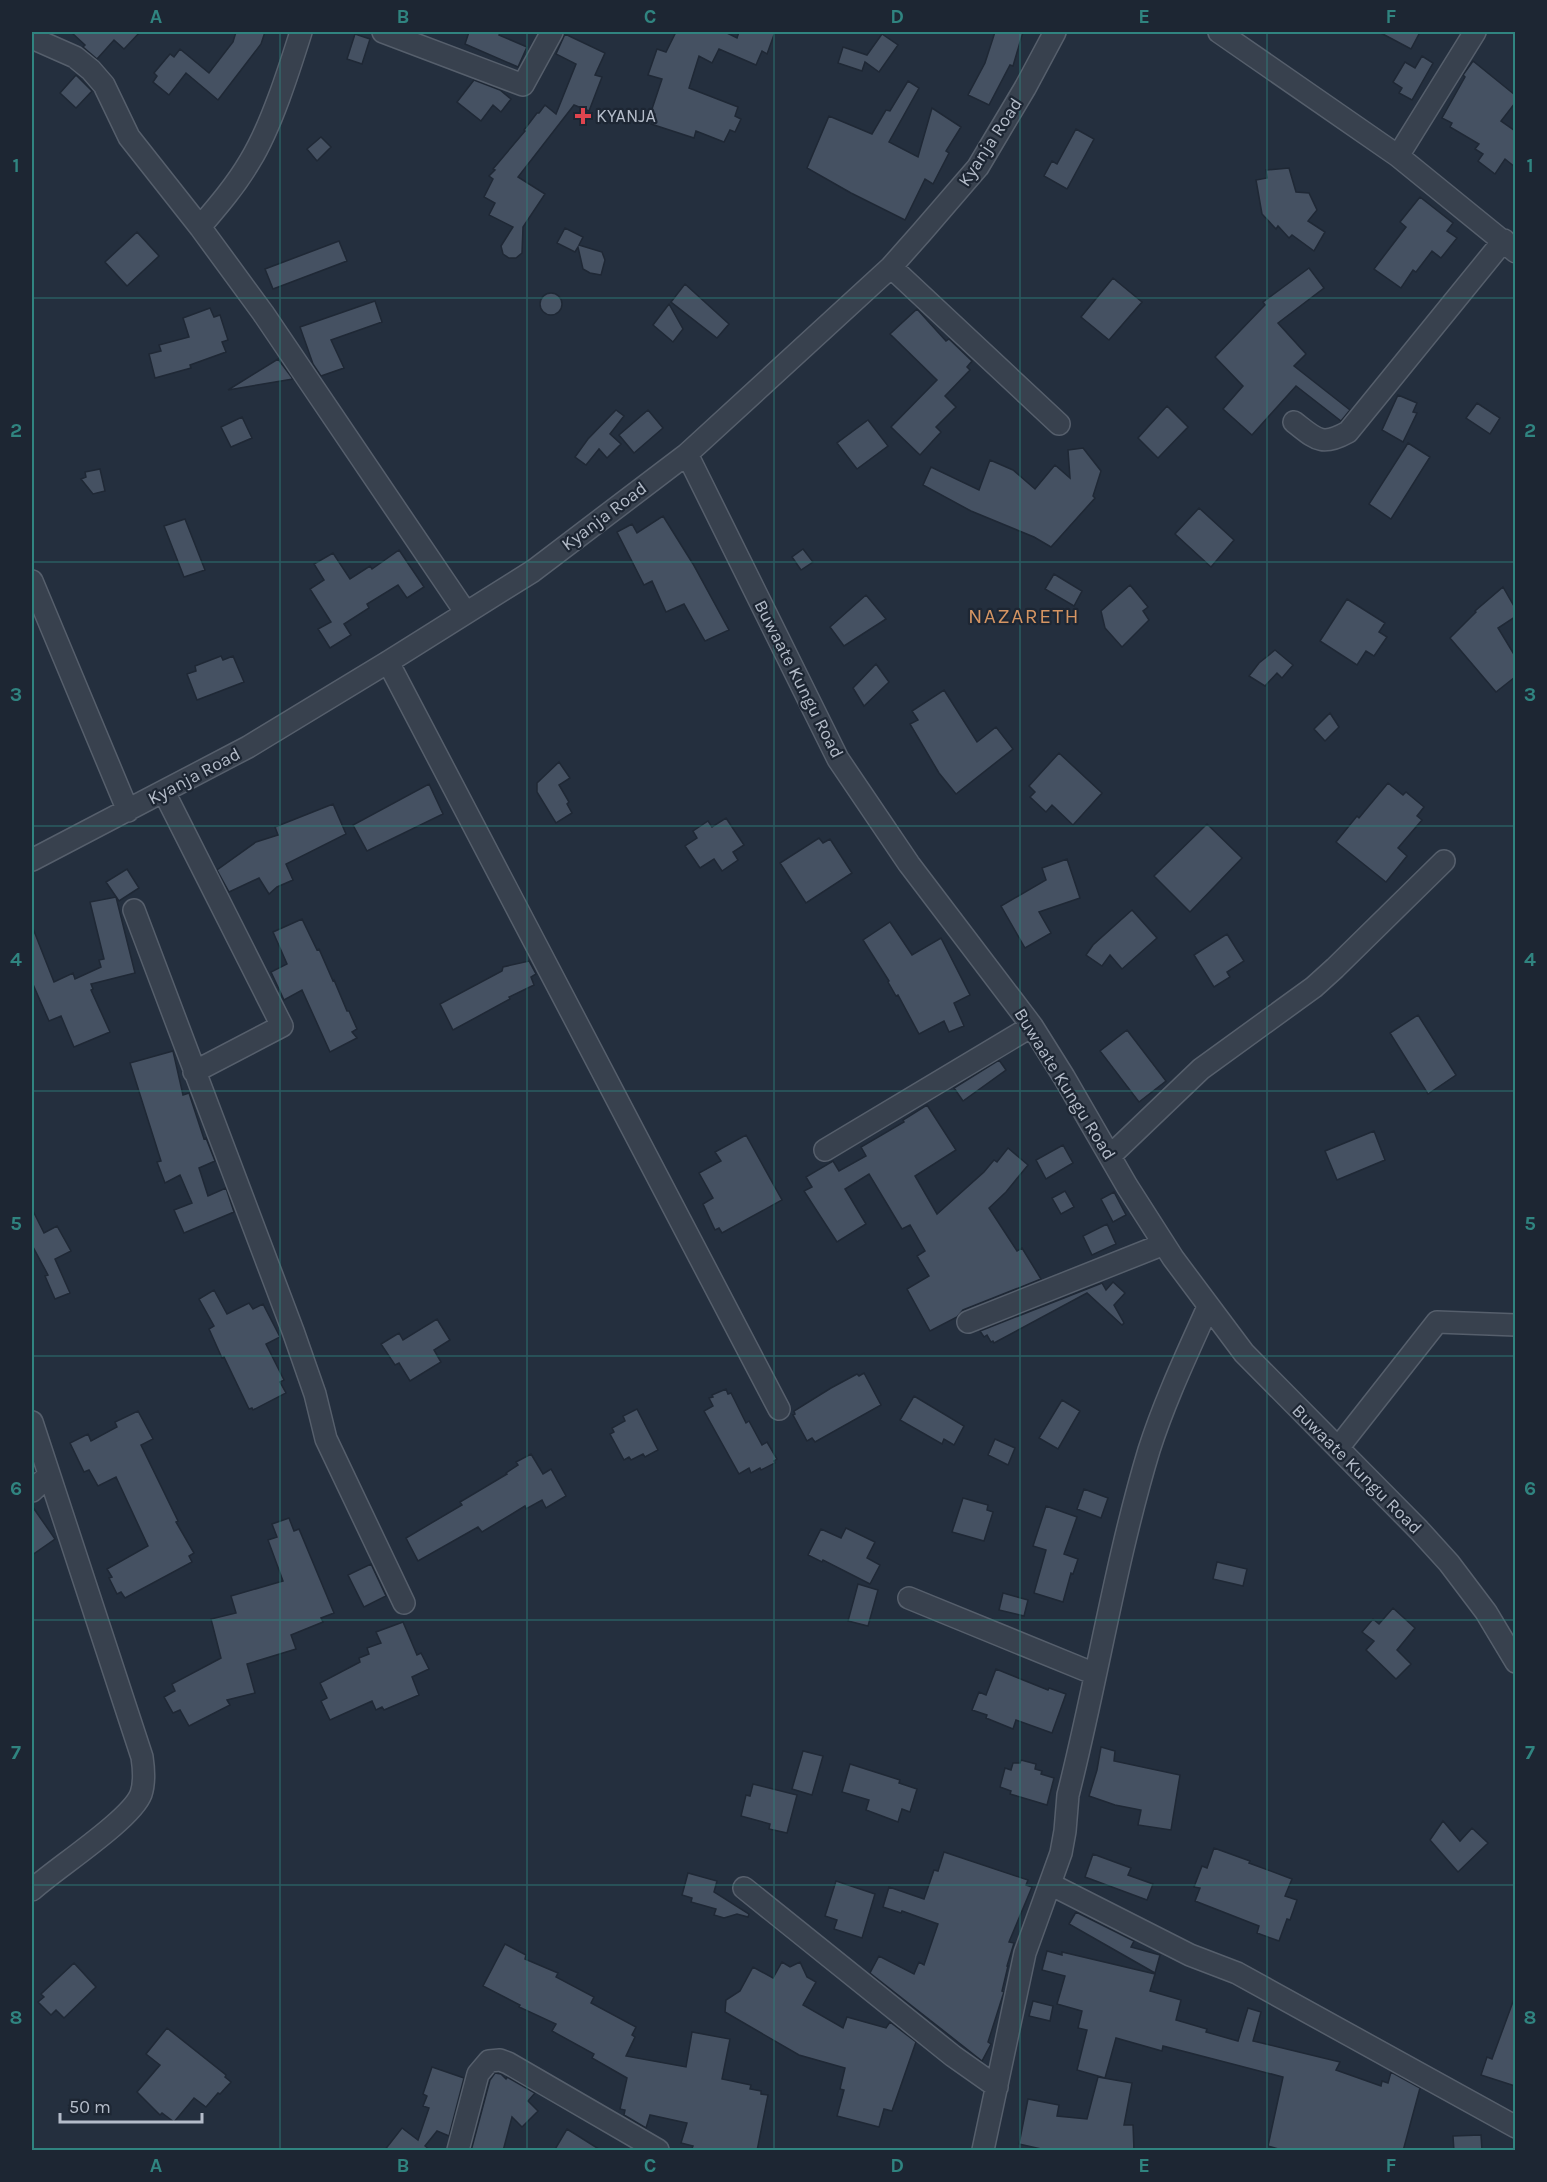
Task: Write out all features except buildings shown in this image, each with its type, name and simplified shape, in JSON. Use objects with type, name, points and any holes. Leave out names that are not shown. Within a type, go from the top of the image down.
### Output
[{"type":"street","points":[[200,228],[232,188],[266,130],[301,32]]},
{"type":"street","points":[[383,32],[523,85],[552,32]]},
{"type":"street","name":"Kyanja Road","points":[[32,860],[248,747],[387,662],[532,571],[687,454],[891,267],[978,167],[1056,32]]},
{"type":"street","points":[[1219,32],[1398,156],[1510,246],[1348,432],[1328,441],[1318,440],[1294,422]]},
{"type":"street","points":[[1398,156],[1475,32]]},
{"type":"street","points":[[32,38],[62,50],[91,70],[104,85],[129,137],[262,313],[466,613]]},
{"type":"street","points":[[891,267],[1059,424]]},
{"type":"street","name":"Buwaate Kungu Road","points":[[687,454],[838,759],[909,864],[1032,1026],[1164,1244],[1208,1307],[1244,1353],[1449,1563],[1486,1612],[1515,1662]]},
{"type":"street","points":[[32,581],[128,811]]},
{"type":"street","points":[[387,662],[779,1409]]},
{"type":"street","points":[[164,792],[282,1026],[194,1072]]},
{"type":"street","points":[[1110,1156],[1201,1069],[1314,987],[1444,861]]},
{"type":"street","points":[[134,910],[293,1331],[315,1395],[326,1439],[404,1603]]},
{"type":"street","points":[[825,1150],[1032,1026]]},
{"type":"street","points":[[968,1322],[1164,1244]]},
{"type":"street","points":[[983,2151],[1025,1953],[1061,1853],[1068,1795],[1135,1503],[1167,1399],[1208,1307]]},
{"type":"street","points":[[1338,1448],[1437,1322],[1515,1325]]},
{"type":"street","points":[[32,1422],[138,1746],[144,1771],[140,1797],[123,1818],[50,1873],[32,1890]]},
{"type":"street","points":[[32,1491],[49,1475]]},
{"type":"street","points":[[909,1598],[1095,1674]]},
{"type":"street","points":[[1050,1884],[1190,1955],[1237,1973],[1515,2127]]},
{"type":"street","points":[[744,1888],[953,2056],[997,2087]]},
{"type":"street","points":[[458,2151],[478,2074],[489,2061],[494,2060],[508,2063],[658,2151]]},
{"type":"place","name":"KYANJA","points":[[583,116]]},
{"type":"district","name":"NAZARETH","points":[[1024,616]]}]
